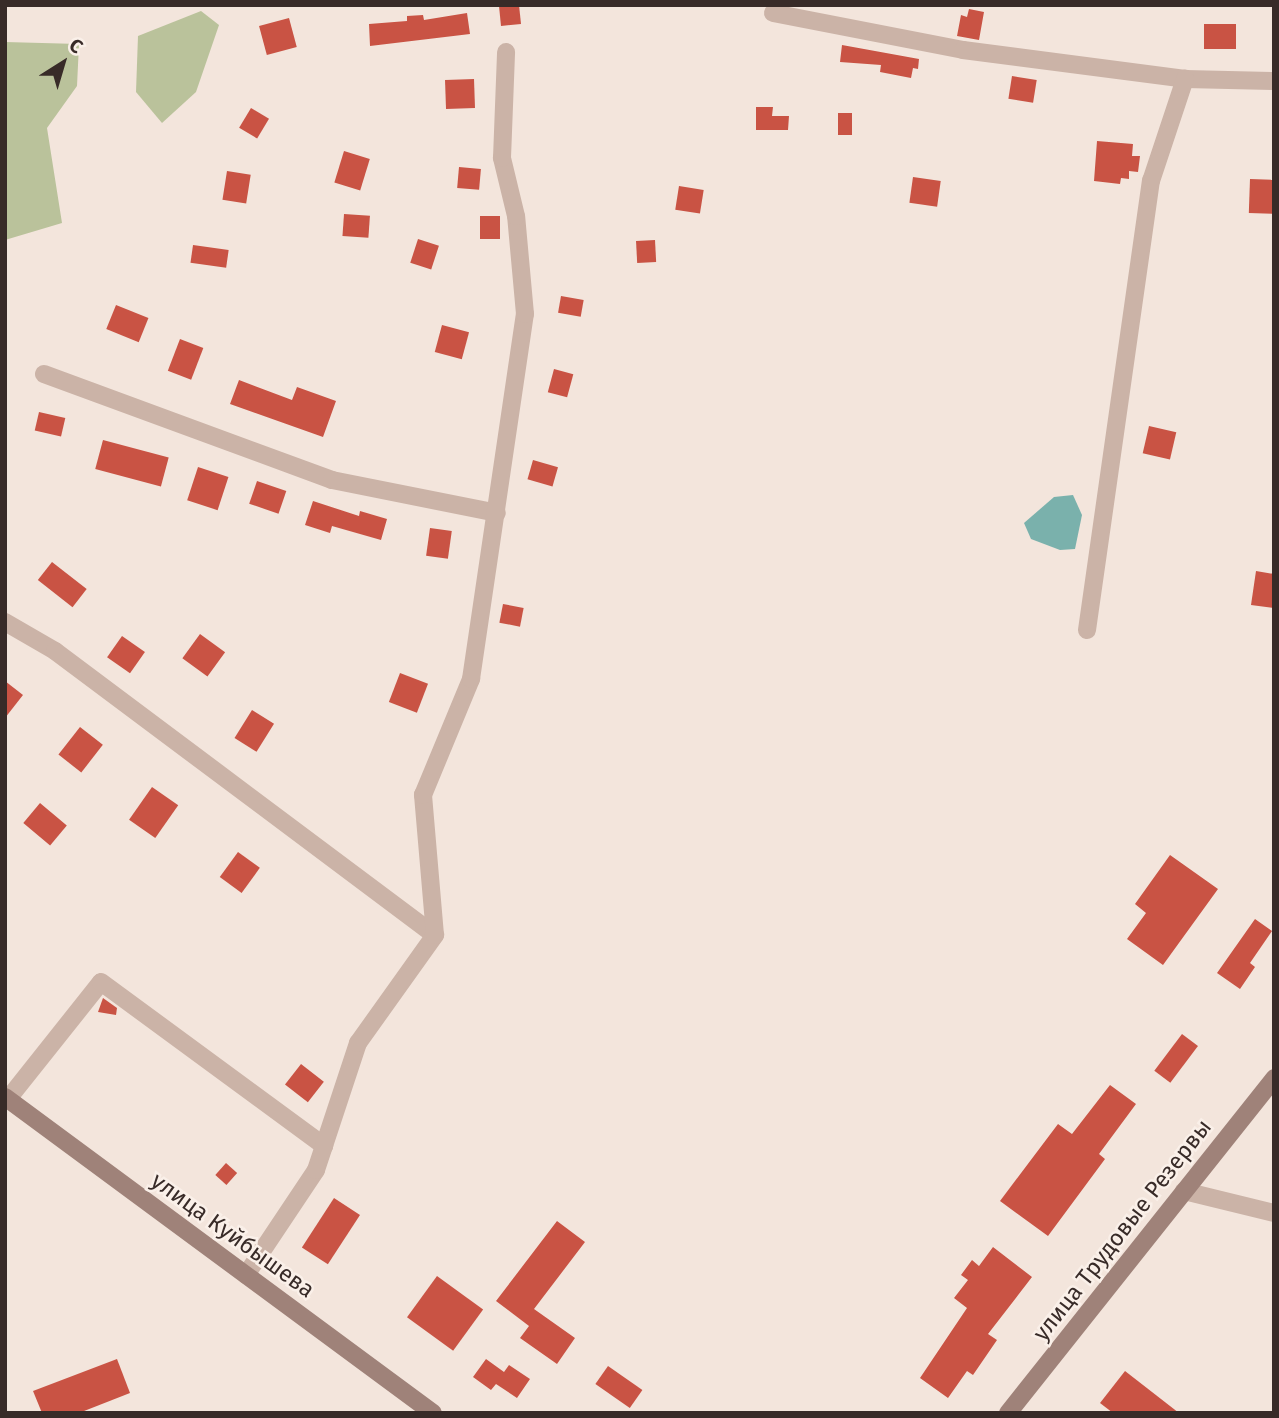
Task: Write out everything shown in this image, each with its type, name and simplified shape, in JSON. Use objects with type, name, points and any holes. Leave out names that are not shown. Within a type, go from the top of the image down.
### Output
[{"type":"main road","name":"улица Трудовые Резервы","points":[[1008,1413],[1274,1078]]},
{"type":"main road","name":"улица Куйбышева","points":[[7,1098],[433,1413]]},
{"type":"street","points":[[772,13],[962,50],[1185,79],[1274,80]]},
{"type":"street","points":[[246,1275],[316,1170],[358,1043],[435,936],[423,795],[471,679],[525,314],[516,216],[502,158],[506,52]]},
{"type":"street","points":[[1087,630],[1151,181],[1185,79]]},
{"type":"street","points":[[44,374],[332,480],[497,513]]},
{"type":"street","points":[[5,622],[55,651],[435,936]]},
{"type":"street","points":[[7,1098],[101,982],[324,1146]]},
{"type":"street","points":[[1184,1191],[1274,1213]]},
{"type":"green space","points":[[201,11],[219,25],[196,92],[162,123],[136,92],[138,36]]},
{"type":"green space","points":[[5,42],[79,44],[77,86],[47,128],[62,223],[5,240]]},
{"type":"water","points":[[1073,495],[1082,515],[1075,549],[1060,550],[1031,539],[1024,523],[1054,497]]},
{"type":"building","points":[[519,5],[521,24],[501,26],[499,6]]},
{"type":"building","points":[[969,9],[984,12],[979,40],[957,36],[961,15],[967,17]]},
{"type":"building","points":[[467,13],[470,34],[370,46],[369,24],[407,21],[407,16],[423,15],[424,20]]},
{"type":"building","points":[[289,18],[297,47],[267,55],[259,26]]},
{"type":"building","points":[[1204,24],[1236,24],[1236,49],[1204,49]]},
{"type":"building","points":[[842,45],[919,59],[918,69],[913,68],[911,78],[880,72],[881,65],[840,62]]},
{"type":"building","points":[[1012,76],[1037,80],[1033,103],[1008,99]]},
{"type":"building","points":[[474,79],[475,108],[446,109],[445,80]]},
{"type":"building","points":[[756,107],[773,107],[772,116],[789,116],[788,130],[756,130]]},
{"type":"building","points":[[251,108],[269,119],[257,139],[239,128]]},
{"type":"building","points":[[838,113],[852,113],[852,135],[838,135]]},
{"type":"building","points":[[1097,141],[1133,144],[1132,156],[1140,156],[1138,172],[1129,171],[1129,179],[1121,178],[1120,184],[1094,181]]},
{"type":"building","points":[[344,151],[370,159],[360,190],[334,183]]},
{"type":"building","points":[[459,167],[481,169],[479,190],[457,188]]},
{"type":"building","points":[[227,171],[251,175],[246,203],[222,200]]},
{"type":"building","points":[[913,177],[941,181],[937,207],[909,203]]},
{"type":"building","points":[[1250,179],[1274,180],[1273,214],[1249,213]]},
{"type":"building","points":[[679,186],[704,190],[700,214],[675,210]]},
{"type":"building","points":[[344,214],[370,216],[368,238],[342,236]]},
{"type":"building","points":[[480,216],[500,216],[500,239],[480,239]]},
{"type":"building","points":[[418,239],[439,246],[431,270],[410,263]]},
{"type":"building","points":[[655,240],[656,262],[637,263],[636,241]]},
{"type":"building","points":[[193,245],[229,250],[226,268],[190,263]]},
{"type":"building","points":[[561,296],[584,300],[581,317],[558,313]]},
{"type":"building","points":[[116,305],[148,318],[139,342],[106,329]]},
{"type":"building","points":[[442,325],[469,332],[462,359],[435,352]]},
{"type":"building","points":[[180,339],[203,348],[191,380],[168,371]]},
{"type":"building","points":[[554,369],[573,374],[567,397],[548,392]]},
{"type":"building","points":[[239,380],[292,400],[297,387],[336,401],[323,437],[230,404]]},
{"type":"building","points":[[39,412],[65,418],[61,437],[35,431]]},
{"type":"building","points":[[1149,426],[1176,432],[1170,460],[1143,453]]},
{"type":"building","points":[[103,440],[169,458],[161,487],[95,469]]},
{"type":"building","points":[[533,460],[558,467],[552,486],[527,479]]},
{"type":"building","points":[[198,467],[228,477],[218,510],[187,500]]},
{"type":"building","points":[[257,481],[286,491],[278,514],[249,504]]},
{"type":"building","points":[[313,501],[359,516],[360,511],[387,519],[381,540],[332,526],[330,533],[305,525]]},
{"type":"building","points":[[430,528],[452,531],[448,559],[426,556]]},
{"type":"building","points":[[52,562],[87,589],[73,607],[38,580]]},
{"type":"building","points":[[1256,571],[1274,574],[1274,608],[1251,605]]},
{"type":"building","points":[[503,604],[524,608],[520,627],[499,623]]},
{"type":"building","points":[[200,634],[225,652],[207,676],[182,658]]},
{"type":"building","points":[[122,636],[145,652],[130,673],[107,657]]},
{"type":"building","points":[[400,673],[428,684],[417,713],[389,702]]},
{"type":"building","points":[[5,681],[23,695],[5,718]]},
{"type":"building","points":[[252,710],[274,724],[257,752],[235,738]]},
{"type":"building","points":[[80,727],[103,745],[81,772],[58,755]]},
{"type":"building","points":[[152,787],[178,805],[155,838],[129,820]]},
{"type":"building","points":[[40,803],[67,825],[50,845],[23,823]]},
{"type":"building","points":[[238,852],[260,868],[242,893],[220,877]]},
{"type":"building","points":[[1170,855],[1218,889],[1163,965],[1127,939],[1146,913],[1135,904]]},
{"type":"building","points":[[1255,919],[1272,931],[1250,963],[1255,967],[1240,989],[1217,973]]},
{"type":"building","points":[[103,998],[117,1008],[116,1015],[98,1012]]},
{"type":"building","points":[[1182,1034],[1198,1046],[1170,1083],[1154,1071]]},
{"type":"building","points":[[301,1064],[324,1082],[308,1102],[285,1084]]},
{"type":"building","points":[[1110,1085],[1136,1104],[1099,1154],[1105,1159],[1048,1236],[1000,1201],[1058,1124],[1072,1134]]},
{"type":"building","points":[[226,1163],[237,1173],[226,1185],[215,1175]]},
{"type":"building","points":[[334,1198],[360,1215],[328,1264],[302,1247]]},
{"type":"building","points":[[557,1221],[585,1242],[534,1309],[575,1338],[557,1364],[520,1338],[529,1326],[496,1301]]},
{"type":"building","points":[[993,1247],[1032,1277],[988,1334],[997,1340],[973,1375],[967,1371],[948,1398],[920,1378],[967,1308],[954,1298],[968,1280],[961,1275],[972,1260],[979,1266]]},
{"type":"building","points":[[437,1276],[483,1310],[453,1351],[407,1317]]},
{"type":"building","points":[[117,1359],[130,1393],[79,1413],[42,1413],[33,1391]]},
{"type":"building","points":[[486,1359],[504,1372],[509,1365],[530,1379],[517,1398],[496,1384],[491,1390],[473,1377]]},
{"type":"building","points":[[608,1366],[642,1390],[630,1408],[595,1384]]},
{"type":"building","points":[[1125,1371],[1179,1413],[1113,1413],[1100,1403]]}]
